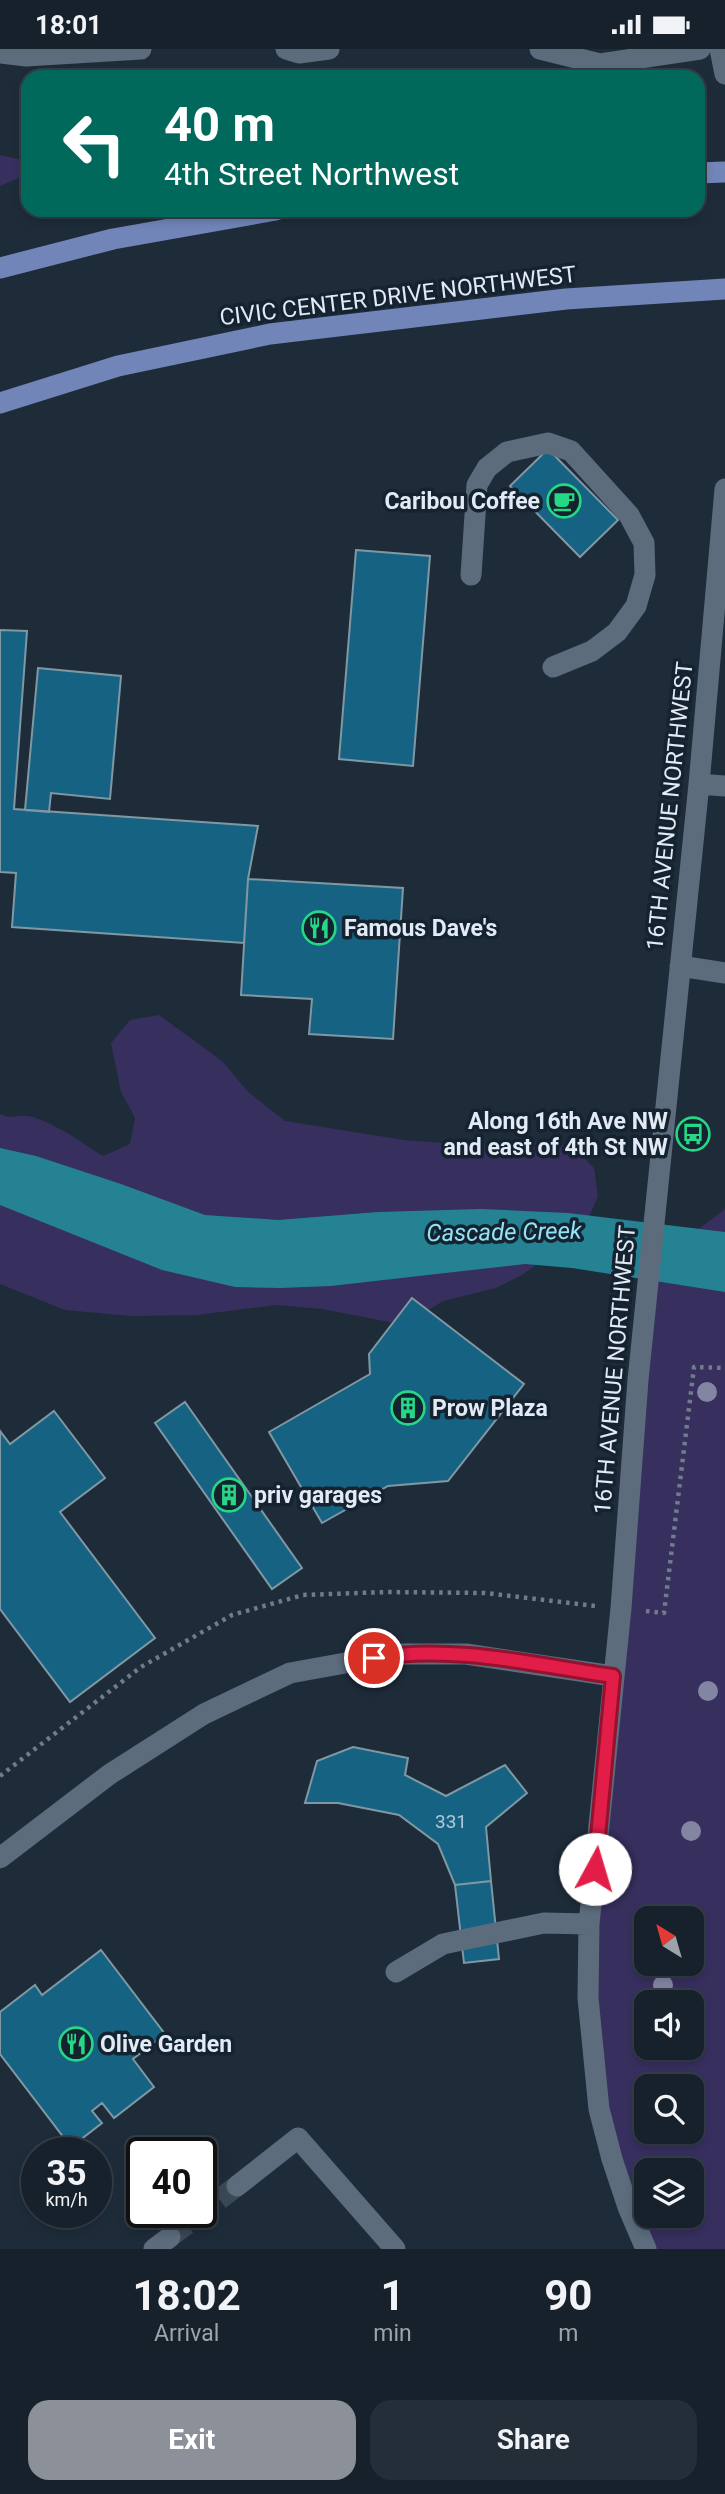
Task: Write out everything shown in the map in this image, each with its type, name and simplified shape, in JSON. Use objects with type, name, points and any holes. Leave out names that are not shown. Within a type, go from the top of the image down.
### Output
[{"type":"main road","points":[[705,172],[725,171]]},
{"type":"main road","points":[[0,268],[113,239],[237,217]]},
{"type":"main road","name":"CIVIC CENTER DRIVE NORTHWEST","points":[[0,403],[118,366],[270,334],[566,299],[725,289]]},
{"type":"street","points":[[0,53],[26,57],[141,49]]},
{"type":"street","points":[[286,49],[299,53],[329,49]]},
{"type":"street","points":[[540,49],[600,64],[700,49]]},
{"type":"street","points":[[720,49],[725,75]]},
{"type":"street","points":[[471,575],[477,485],[487,468],[507,452],[548,443],[571,451],[629,515],[644,543],[645,575],[636,605],[617,632],[592,651],[553,667]]},
{"type":"street","name":"16TH AVENUE NORTHWEST","points":[[646,2249],[628,2207],[599,2109],[588,1998],[589,1924],[725,489]]},
{"type":"street","points":[[699,784],[725,786]]},
{"type":"street","points":[[680,966],[725,973]]},
{"type":"street","points":[[0,1858],[110,1774],[192,1721],[289,1674],[395,1654],[466,1654],[613,1676]]},
{"type":"street","points":[[396,1972],[443,1944],[544,1923],[589,1924]]},
{"type":"street","points":[[237,2186],[298,2138],[395,2249]]},
{"type":"path","points":[[664,1613],[694,1367],[725,1368]]},
{"type":"path","points":[[0,1776],[141,1667],[232,1615],[245,1611],[303,1595],[387,1592],[485,1593],[570,1603]]},
{"type":"shaded area","points":[[0,155],[21,160],[21,177],[0,186]]},
{"type":"shaded area","points":[[159,1015],[222,1061],[248,1092],[285,1121],[404,1140],[467,1145],[539,1142],[572,1146],[594,1168],[598,1196],[583,1231],[522,1275],[496,1288],[443,1301],[404,1325],[323,1309],[276,1305],[197,1315],[131,1316],[65,1310],[0,1284],[0,1114],[8,1117],[29,1116],[42,1120],[103,1156],[130,1144],[135,1118],[121,1092],[111,1043],[130,1020]]},
{"type":"shaded area","points":[[725,1207],[725,2249],[646,2249],[637,2228],[704,2228],[704,2158],[634,2158],[634,2221],[628,2207],[588,1998],[650,1265]]},
{"type":"water","name":"Cascade Creek","points":[[0,1148],[36,1156],[205,1215],[278,1220],[378,1212],[481,1209],[568,1213],[725,1232],[725,1292],[572,1268],[525,1264],[331,1286],[235,1287],[162,1270],[0,1205]]},
{"type":"building","points":[[548,449],[618,520],[580,557],[510,486]]},
{"type":"building","points":[[356,550],[430,556],[413,766],[339,759]]},
{"type":"building","points":[[0,630],[27,631],[14,809],[258,826],[248,879],[244,943],[12,927],[16,873],[0,872]]},
{"type":"building","points":[[38,668],[121,676],[110,799],[51,793],[49,812],[25,810]]},
{"type":"building","points":[[248,879],[403,888],[393,1039],[309,1034],[312,999],[241,995]]},
{"type":"building","name":"Prow Plaza","points":[[412,1298],[524,1384],[448,1481],[388,1486],[322,1523],[269,1432],[370,1374],[369,1354]]},
{"type":"building","name":"priv garages","points":[[185,1402],[302,1568],[272,1589],[155,1423]]},
{"type":"building","points":[[54,1411],[105,1478],[60,1512],[155,1638],[70,1702],[0,1609],[0,1431],[10,1444]]},
{"type":"building","points":[[353,1747],[408,1758],[405,1775],[446,1796],[505,1765],[527,1793],[486,1827],[491,1881],[455,1885],[438,1844],[399,1815],[338,1803],[305,1803],[317,1761]]},
{"type":"building","points":[[491,1881],[499,1959],[464,1963],[455,1885]]},
{"type":"building","name":"Olive Garden","points":[[101,1950],[165,2034],[133,2059],[154,2087],[114,2118],[102,2103],[92,2111],[102,2123],[84,2137],[63,2137],[0,2054],[0,2012],[35,1985],[42,1995]]},
{"type":"tunnel","points":[[170,2237],[237,2186]]},
{"type":"place","name":"Caribou Coffee","points":[[564,501]]},
{"type":"place","name":"Famous Dave's","points":[[319,928]]},
{"type":"place","name":"Along 16th Ave NW and east of 4th St NW","points":[[693,1134]]},
{"type":"place","name":"Prow Plaza","points":[[408,1408]]},
{"type":"place","name":"priv garages","points":[[229,1495]]},
{"type":"place","name":"Olive Garden","points":[[76,2044]]},
{"type":"route","points":[[374,1658],[395,1654],[466,1654],[613,1676],[595,1869]]}]
